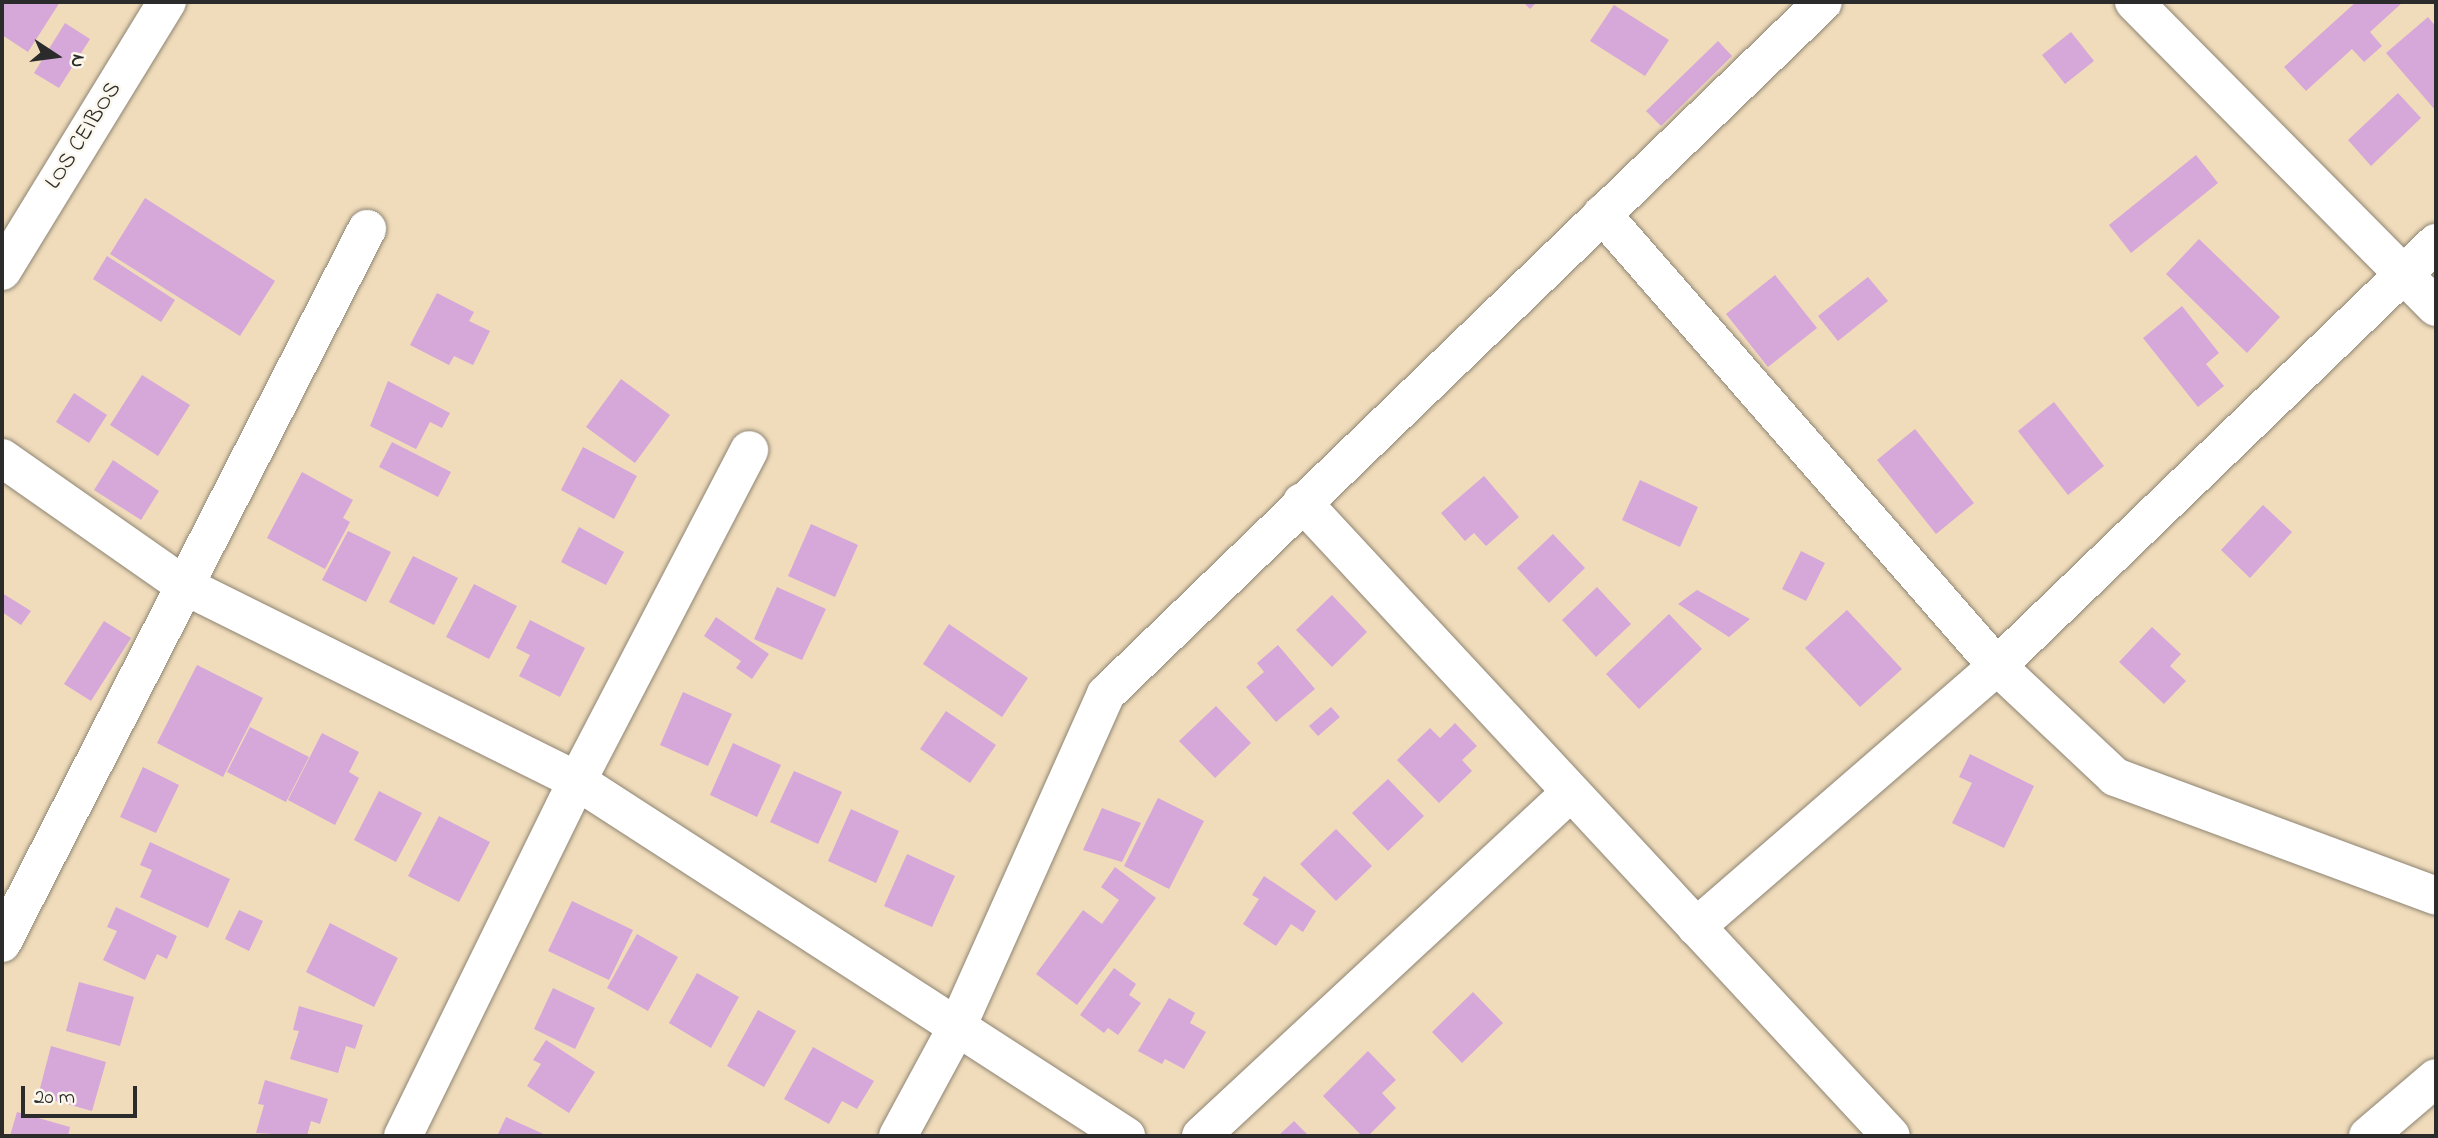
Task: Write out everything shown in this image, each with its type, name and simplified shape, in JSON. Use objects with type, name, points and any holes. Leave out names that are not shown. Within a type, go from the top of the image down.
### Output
[{"type":"street","name":"LOS CEIBOS","points":[[2,271],[167,2]]},
{"type":"street","points":[[898,1136],[957,1027],[1106,694],[1302,502],[1824,2]]},
{"type":"street","points":[[2134,2],[2436,306]]},
{"type":"street","points":[[1601,214],[1997,666],[2115,777],[2436,897]]},
{"type":"street","points":[[2,943],[367,229]]},
{"type":"street","points":[[1696,927],[1997,666],[2436,243]]},
{"type":"street","points":[[403,1136],[577,781],[749,450]]},
{"type":"street","points":[[2,458],[185,586],[577,781],[1126,1136]]},
{"type":"street","points":[[1302,502],[1891,1136]]},
{"type":"street","points":[[1201,1136],[1571,792]]},
{"type":"street","points":[[2368,1136],[2436,1078]]},
{"type":"building","points":[[2,2],[60,2],[28,52],[2,35]]},
{"type":"building","points":[[1523,2],[1537,2],[1530,9]]},
{"type":"building","points":[[2356,2],[2403,2],[2370,32],[2382,46],[2364,62],[2352,49],[2306,91],[2284,67]]},
{"type":"building","points":[[1614,5],[1669,40],[1645,76],[1590,41]]},
{"type":"building","points":[[2428,17],[2436,27],[2436,111],[2386,53]]},
{"type":"building","points":[[65,23],[90,39],[59,88],[34,73]]},
{"type":"building","points":[[2071,32],[2094,61],[2065,84],[2042,55]]},
{"type":"building","points":[[1718,41],[1732,56],[1661,126],[1646,111]]},
{"type":"building","points":[[2398,93],[2421,118],[2371,166],[2348,140]]},
{"type":"building","points":[[2196,155],[2218,183],[2131,253],[2109,225]]},
{"type":"building","points":[[145,198],[275,281],[240,336],[110,254]]},
{"type":"building","points":[[2199,239],[2280,317],[2247,353],[2166,274]]},
{"type":"building","points":[[107,256],[175,300],[161,322],[93,279]]},
{"type":"building","points":[[1775,275],[1817,328],[1768,367],[1726,314]]},
{"type":"building","points":[[1868,277],[1888,301],[1838,341],[1818,316]]},
{"type":"building","points":[[437,293],[474,312],[469,321],[490,331],[473,365],[454,356],[449,365],[410,345]]},
{"type":"building","points":[[2182,306],[2219,353],[2206,364],[2224,386],[2198,407],[2143,338]]},
{"type":"building","points":[[142,375],[190,405],[158,456],[110,425]]},
{"type":"building","points":[[621,379],[670,415],[635,463],[586,427]]},
{"type":"building","points":[[388,381],[450,413],[442,428],[430,422],[416,449],[370,426]]},
{"type":"building","points":[[74,393],[107,415],[89,443],[56,422]]},
{"type":"building","points":[[2054,402],[2104,466],[2068,495],[2018,431]]},
{"type":"building","points":[[1915,429],[1974,503],[1936,534],[1877,460]]},
{"type":"building","points":[[392,442],[451,472],[438,497],[379,467]]},
{"type":"building","points":[[583,447],[637,476],[614,519],[561,490]]},
{"type":"building","points":[[113,460],[159,491],[141,520],[94,490]]},
{"type":"building","points":[[302,472],[353,500],[343,518],[350,522],[325,569],[267,538]]},
{"type":"building","points":[[1484,476],[1519,517],[1486,546],[1474,533],[1465,541],[1441,513]]},
{"type":"building","points":[[1640,480],[1698,507],[1680,547],[1622,520]]},
{"type":"building","points":[[2263,505],[2292,532],[2250,578],[2221,550]]},
{"type":"building","points":[[811,524],[858,545],[835,597],[788,576]]},
{"type":"building","points":[[579,527],[624,552],[606,585],[561,562]]},
{"type":"building","points":[[348,531],[391,552],[366,602],[322,580]]},
{"type":"building","points":[[1553,534],[1585,568],[1549,603],[1517,568]]},
{"type":"building","points":[[1801,551],[1825,563],[1806,601],[1782,589]]},
{"type":"building","points":[[413,556],[458,578],[434,625],[389,602]]},
{"type":"building","points":[[474,584],[517,606],[489,659],[446,637]]},
{"type":"building","points":[[777,587],[826,609],[802,660],[754,639]]},
{"type":"building","points":[[1597,587],[1631,624],[1596,657],[1562,620]]},
{"type":"building","points":[[1697,590],[1750,619],[1729,637],[1678,604]]},
{"type":"building","points":[[2,593],[31,611],[21,625],[2,612]]},
{"type":"building","points":[[1332,595],[1367,632],[1332,667],[1296,630]]},
{"type":"building","points":[[1847,610],[1902,669],[1860,707],[1805,648]]},
{"type":"building","points":[[1669,614],[1702,649],[1639,709],[1606,674]]},
{"type":"building","points":[[716,617],[769,654],[752,679],[736,668],[741,661],[704,636]]},
{"type":"building","points":[[530,620],[585,648],[560,697],[519,676],[530,655],[516,648]]},
{"type":"building","points":[[104,621],[131,638],[91,701],[64,684]]},
{"type":"building","points":[[949,624],[1028,678],[1002,717],[923,664]]},
{"type":"building","points":[[2152,627],[2181,654],[2170,666],[2186,681],[2164,704],[2119,662]]},
{"type":"building","points":[[1278,645],[1315,689],[1276,722],[1246,687],[1264,672],[1257,663]]},
{"type":"building","points":[[197,665],[263,698],[223,777],[157,743]]},
{"type":"building","points":[[683,692],[732,714],[708,766],[660,745]]},
{"type":"building","points":[[1216,706],[1251,743],[1215,778],[1179,741]]},
{"type":"building","points":[[1331,707],[1340,717],[1318,736],[1309,726]]},
{"type":"building","points":[[946,711],[996,745],[970,783],[920,749]]},
{"type":"building","points":[[1455,723],[1477,746],[1462,760],[1472,771],[1439,803],[1397,760],[1430,728],[1440,738]]},
{"type":"building","points":[[250,727],[309,757],[286,802],[227,772]]},
{"type":"building","points":[[322,733],[359,752],[349,772],[359,778],[335,825],[288,800]]},
{"type":"building","points":[[733,743],[781,765],[757,817],[710,795]]},
{"type":"building","points":[[1970,754],[2034,786],[2004,848],[1952,823],[1972,783],[1959,777]]},
{"type":"building","points":[[143,767],[179,785],[156,833],[120,817]]},
{"type":"building","points":[[794,771],[842,792],[818,844],[770,822]]},
{"type":"building","points":[[1388,779],[1424,816],[1388,851],[1352,813]]},
{"type":"building","points":[[379,791],[422,813],[396,862],[354,840]]},
{"type":"building","points":[[1158,798],[1204,821],[1169,889],[1124,866]]},
{"type":"building","points":[[1102,808],[1141,823],[1122,862],[1083,850]]},
{"type":"building","points":[[851,809],[899,831],[876,883],[828,861]]},
{"type":"building","points":[[439,816],[490,842],[459,902],[408,876]]},
{"type":"building","points":[[1336,829],[1372,866],[1336,901],[1300,864]]},
{"type":"building","points":[[150,842],[230,879],[208,928],[140,897],[152,870],[140,865]]},
{"type":"building","points":[[907,854],[955,876],[932,927],[884,906]]},
{"type":"building","points":[[1115,867],[1156,898],[1077,1005],[1036,974],[1083,910],[1102,924],[1119,900],[1101,887]]},
{"type":"building","points":[[1264,876],[1316,911],[1303,932],[1291,924],[1276,946],[1243,924],[1259,899],[1252,895]]},
{"type":"building","points":[[572,901],[633,930],[609,980],[548,951]]},
{"type":"building","points":[[116,907],[177,936],[167,959],[157,954],[145,980],[103,960],[117,931],[107,927]]},
{"type":"building","points":[[239,910],[263,921],[249,951],[225,939]]},
{"type":"building","points":[[330,923],[398,958],[374,1007],[306,972]]},
{"type":"building","points":[[637,934],[678,957],[648,1011],[607,988]]},
{"type":"building","points":[[1114,968],[1136,984],[1129,995],[1141,1003],[1118,1035],[1108,1028],[1104,1033],[1080,1015]]},
{"type":"building","points":[[697,973],[739,997],[711,1048],[669,1023]]},
{"type":"building","points":[[79,982],[134,997],[120,1046],[66,1031]]},
{"type":"building","points":[[553,988],[595,1008],[575,1049],[534,1029]]},
{"type":"building","points":[[1473,992],[1503,1023],[1462,1063],[1432,1032]]},
{"type":"building","points":[[1169,998],[1195,1013],[1190,1023],[1206,1032],[1184,1069],[1165,1059],[1162,1064],[1138,1051]]},
{"type":"building","points":[[299,1006],[363,1025],[355,1049],[346,1046],[338,1073],[290,1059],[299,1031],[293,1030]]},
{"type":"building","points":[[758,1010],[796,1031],[764,1087],[727,1066]]},
{"type":"building","points":[[546,1040],[595,1072],[569,1113],[527,1086],[541,1064],[533,1060]]},
{"type":"building","points":[[51,1046],[106,1062],[92,1111],[38,1096]]},
{"type":"building","points":[[813,1047],[874,1081],[857,1109],[842,1101],[829,1124],[784,1099]]},
{"type":"building","points":[[1368,1051],[1396,1080],[1382,1093],[1396,1108],[1368,1136],[1362,1136],[1323,1096]]},
{"type":"building","points":[[265,1080],[328,1099],[320,1124],[311,1121],[307,1136],[256,1133],[264,1105],[258,1104]]},
{"type":"building","points":[[17,1112],[70,1127],[68,1136],[10,1136]]},
{"type":"building","points":[[506,1117],[548,1136],[498,1134]]},
{"type":"building","points":[[1294,1121],[1309,1136],[1278,1136]]}]
